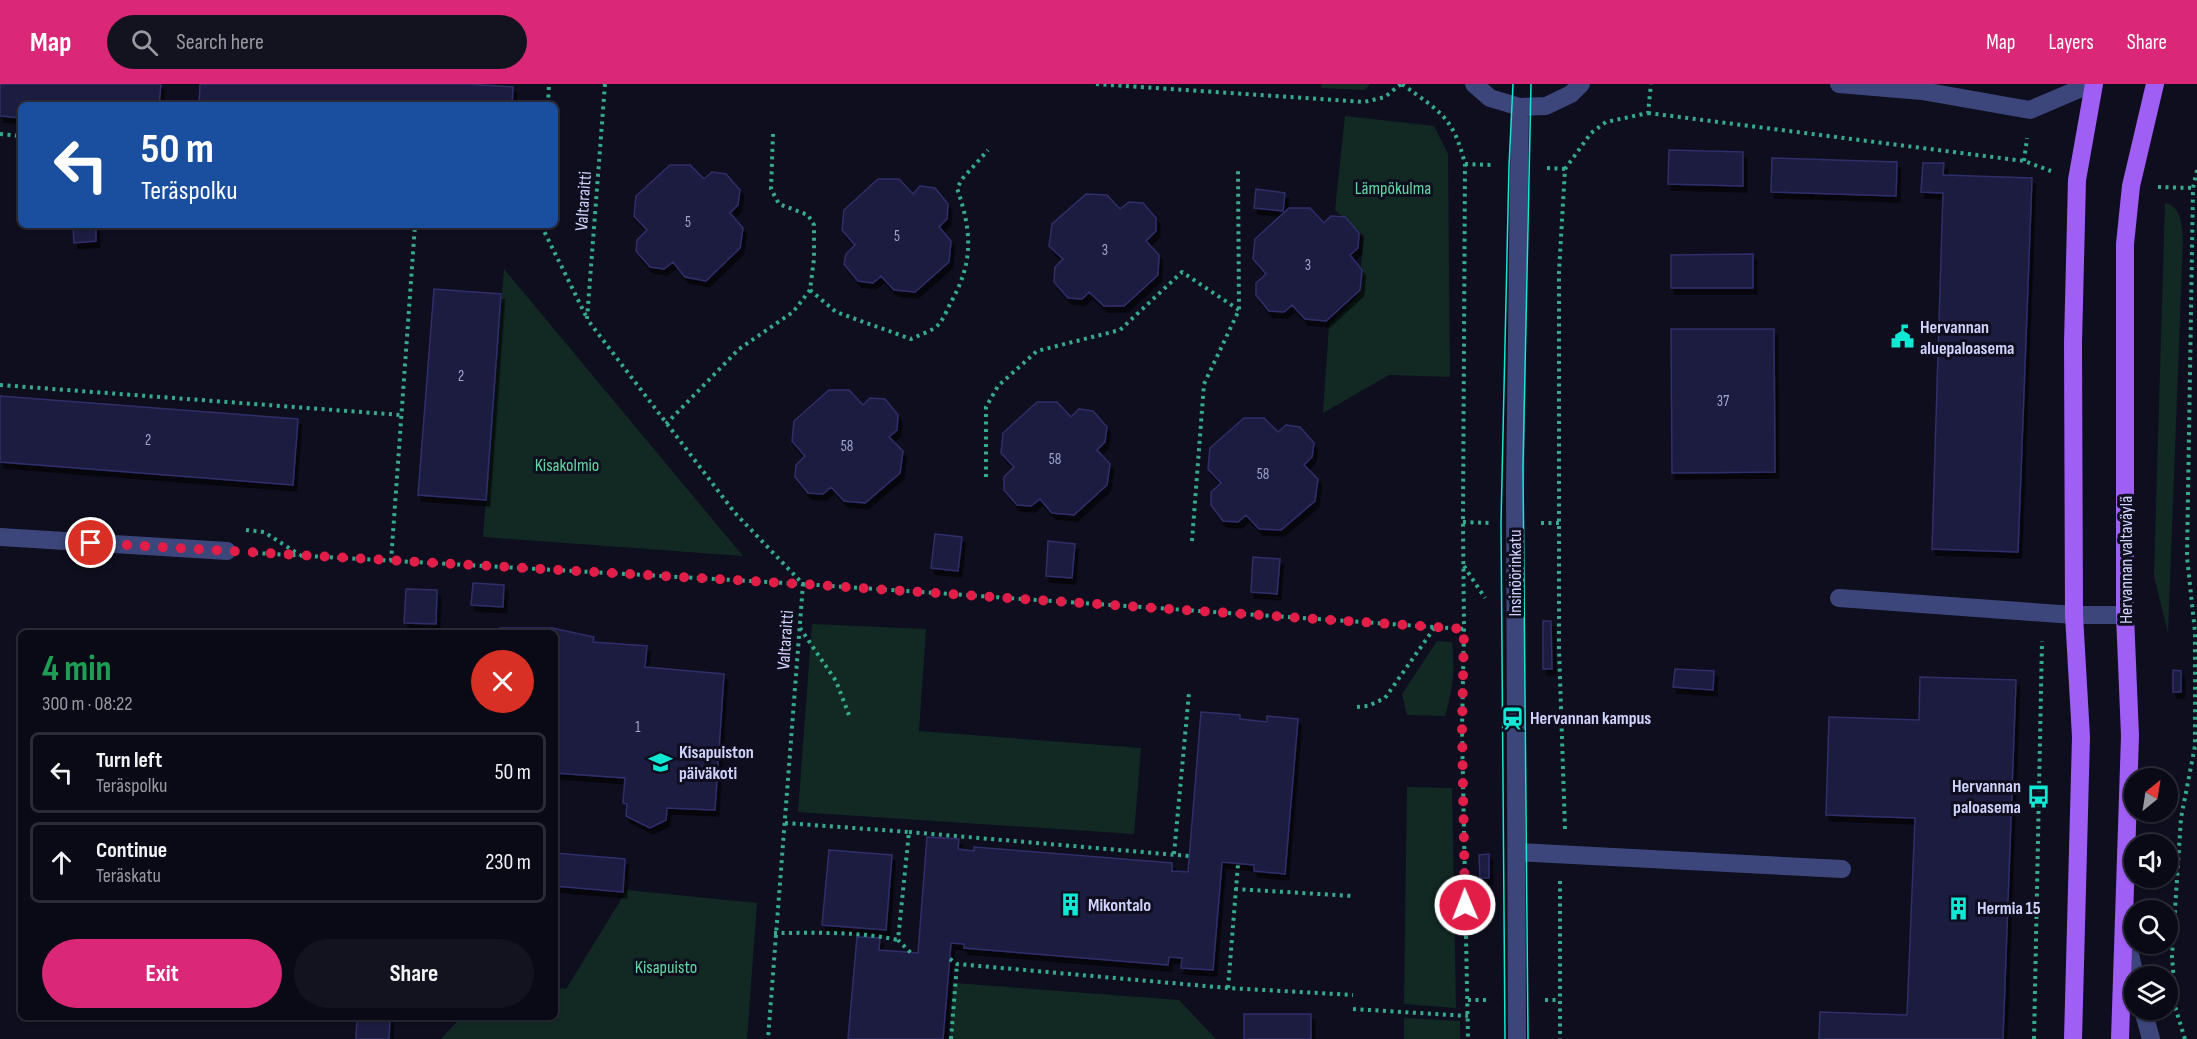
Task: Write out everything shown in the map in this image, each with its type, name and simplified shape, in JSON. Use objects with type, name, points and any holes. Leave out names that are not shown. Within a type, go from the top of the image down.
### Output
[{"type":"main road","points":[[2073,1039],[2080,737],[2074,615],[2073,343],[2076,180],[2093,84]]},
{"type":"main road","name":"Hervannan valtaväylä","points":[[2125,900],[2130,736],[2126,615],[2125,244],[2131,186],[2155,84]]},
{"type":"main road","name":"Hervannan valtaväylä","points":[[2120,1039],[2124,928]]},
{"type":"street","points":[[1474,84],[1490,98],[1520,107],[1546,106],[1571,94],[1581,84]]},
{"type":"street","points":[[1839,84],[1922,91],[2030,110],[2093,84]]},
{"type":"street","name":"Insinöörinkatu","points":[[1517,1039],[1515,487],[1520,107]]},
{"type":"street","points":[[0,537],[227,551]]},
{"type":"street","points":[[1839,598],[2074,615],[2126,615]]},
{"type":"street","points":[[1516,852],[1842,869]]},
{"type":"street","points":[[2146,1020],[2151,1039]]},
{"type":"path","points":[[548,102],[549,84]]},
{"type":"path","name":"Valtaraitti","points":[[587,319],[605,84]]},
{"type":"path","points":[[1096,84],[1364,102],[1385,98],[1401,84],[1446,118],[1459,140],[1465,164],[1462,729],[1468,1039]]},
{"type":"path","points":[[1648,113],[1651,84]]},
{"type":"path","points":[[1559,648],[1559,272],[1564,169],[1591,133],[1606,122],[1648,113],[2024,161],[2076,180]]},
{"type":"path","points":[[0,134],[18,135]]},
{"type":"path","points":[[666,424],[739,349],[793,312],[810,290],[814,259],[814,225],[808,215],[779,204],[771,189],[773,134]]},
{"type":"path","points":[[810,290],[836,312],[911,339],[939,325],[955,296],[966,269],[970,245],[966,215],[957,188],[988,150]]},
{"type":"path","points":[[1192,541],[1204,384],[1239,310],[1238,169]]},
{"type":"path","points":[[2184,1039],[2176,1010],[2172,956],[2181,818],[2195,746],[2195,632],[2187,557],[2193,188],[2197,170]]},
{"type":"path","points":[[2131,186],[2193,188]]},
{"type":"path","points":[[391,561],[415,228]]},
{"type":"path","name":"Valtaraitti","points":[[543,228],[587,319],[735,513],[802,584],[785,823],[774,933],[768,1039]]},
{"type":"path","points":[[986,477],[986,407],[998,386],[1037,351],[1120,330],[1182,272],[1239,310]]},
{"type":"path","points":[[0,385],[401,415]]},
{"type":"path","points":[[227,551],[802,584],[1464,629]]},
{"type":"path","points":[[1463,564],[1485,598]]},
{"type":"path","points":[[2034,1039],[2043,613]]},
{"type":"path","points":[[1357,707],[1368,706],[1385,698],[1436,627]]},
{"type":"path","points":[[800,628],[836,681],[849,715]]},
{"type":"path","points":[[1174,854],[1189,693]]},
{"type":"path","points":[[785,823],[1189,856]]},
{"type":"path","points":[[898,940],[909,832]]},
{"type":"path","points":[[1228,988],[1238,864]]},
{"type":"path","points":[[1235,889],[1353,896]]},
{"type":"path","points":[[774,933],[845,933],[898,940],[911,953]]},
{"type":"path","points":[[950,959],[957,964],[1228,988],[1353,995]]},
{"type":"path","points":[[951,1039],[957,964]]},
{"type":"path","points":[[1353,1009],[1468,1016]]},
{"type":"green space","points":[[1322,84],[1370,84],[1365,90],[1321,88]]},
{"type":"green space","name":"Lämpökulma","points":[[1345,116],[1434,126],[1448,154],[1450,377],[1389,375],[1323,413],[1329,325],[1358,296],[1364,236],[1335,210]]},
{"type":"green space","points":[[2165,203],[2177,212],[2183,239],[2168,633],[2154,576]]},
{"type":"green space","name":"Kisakolmio","points":[[504,269],[713,520],[743,556],[483,537]]},
{"type":"green space","points":[[812,624],[926,629],[919,731],[1141,748],[1134,834],[798,812]]},
{"type":"green space","points":[[1437,641],[1452,642],[1453,679],[1445,716],[1407,715],[1402,694]]},
{"type":"green space","points":[[1407,787],[1452,788],[1456,1008],[1404,1004]]},
{"type":"green space","name":"Kisapuisto","points":[[627,890],[757,903],[747,1039],[441,1039],[458,1020],[558,1020],[558,988],[566,989]]},
{"type":"green space","points":[[954,983],[1179,1000],[1216,1039],[950,1039]]},
{"type":"green space","points":[[1404,1018],[1460,1021],[1460,1039],[1404,1039]]},
{"type":"building","points":[[0,84],[161,84],[159,102],[18,102],[18,118],[0,116]]},
{"type":"building","points":[[200,84],[468,84],[513,87],[512,102],[199,102]]},
{"type":"building","points":[[1669,150],[1743,152],[1743,186],[1668,184]]},
{"type":"building","points":[[1772,158],[1897,162],[1896,196],[1771,192]]},
{"type":"building","points":[[1923,163],[1944,163],[1943,175],[2032,178],[2018,552],[1932,549],[1943,193],[1921,192]]},
{"type":"building","points":[[670,165],[690,165],[704,179],[712,172],[726,174],[740,190],[738,205],[730,213],[743,228],[740,248],[706,281],[685,277],[673,262],[664,269],[650,267],[636,251],[637,240],[647,230],[634,216],[636,196]]},
{"type":"building","points":[[878,179],[899,179],[913,194],[920,186],[935,188],[948,204],[947,219],[939,227],[951,241],[949,262],[915,292],[894,290],[881,276],[873,283],[858,281],[844,264],[846,254],[855,245],[842,230],[844,210]]},
{"type":"building","points":[[1256,189],[1285,193],[1283,211],[1254,208]]},
{"type":"building","points":[[1086,194],[1107,195],[1120,209],[1129,202],[1143,203],[1156,218],[1156,231],[1146,241],[1159,255],[1158,275],[1124,306],[1104,306],[1089,292],[1082,299],[1068,298],[1054,282],[1055,267],[1063,259],[1049,246],[1052,224]]},
{"type":"building","points":[[1289,208],[1310,208],[1324,223],[1331,216],[1345,217],[1359,233],[1358,248],[1350,255],[1362,270],[1360,290],[1326,321],[1305,319],[1292,305],[1284,312],[1269,311],[1256,295],[1256,283],[1266,274],[1253,259],[1255,239]]},
{"type":"building","points":[[73,228],[96,228],[96,241],[74,243]]},
{"type":"building","points":[[1753,254],[1753,288],[1671,288],[1671,255]]},
{"type":"building","points":[[434,289],[501,294],[486,500],[418,495]]},
{"type":"building","points":[[1671,329],[1774,329],[1775,472],[1672,473]]},
{"type":"building","points":[[829,390],[849,390],[863,405],[870,398],[885,399],[898,415],[897,430],[889,437],[903,451],[900,473],[865,503],[844,501],[831,487],[823,494],[808,493],[795,477],[796,465],[805,456],[792,441],[794,421]]},
{"type":"building","points":[[0,396],[298,419],[293,485],[0,462]]},
{"type":"building","points":[[1037,402],[1057,402],[1071,417],[1079,409],[1093,411],[1107,427],[1105,442],[1097,450],[1110,464],[1107,485],[1074,515],[1052,513],[1040,499],[1031,506],[1017,505],[1004,490],[1004,477],[1014,467],[1001,453],[1003,433]]},
{"type":"building","points":[[1244,418],[1264,418],[1278,432],[1286,425],[1300,427],[1314,443],[1312,457],[1304,465],[1318,479],[1315,501],[1281,530],[1259,529],[1246,515],[1238,522],[1223,521],[1211,505],[1211,492],[1221,483],[1208,469],[1210,448]]},
{"type":"building","points":[[935,534],[962,537],[958,571],[931,568]]},
{"type":"building","points":[[1048,541],[1075,544],[1072,578],[1046,576]]},
{"type":"building","points":[[1253,557],[1280,559],[1277,594],[1251,592]]},
{"type":"building","points":[[473,583],[504,585],[503,607],[471,605]]},
{"type":"building","points":[[406,589],[437,590],[436,624],[404,623]]},
{"type":"building","points":[[1543,621],[1551,621],[1552,669],[1543,669]]},
{"type":"building","points":[[500,628],[552,628],[594,637],[593,642],[647,646],[645,667],[724,674],[715,810],[667,808],[666,820],[650,828],[626,816],[627,804],[623,803],[625,778],[558,773],[558,630],[500,630]]},
{"type":"building","points":[[1675,669],[1714,671],[1713,690],[1673,687]]},
{"type":"building","points":[[2173,670],[2181,671],[2181,692],[2173,692]]},
{"type":"building","name":"Hermia 15","points":[[1920,677],[2016,680],[2003,1039],[1819,1039],[1820,1012],[1907,1015],[1915,818],[1826,815],[1829,717],[1919,720]]},
{"type":"building","name":"Mikontalo","points":[[1201,712],[1240,715],[1240,719],[1267,722],[1267,716],[1298,719],[1285,874],[1254,871],[1254,865],[1222,862],[1213,970],[1181,968],[1182,958],[1169,957],[1168,965],[964,948],[964,944],[951,943],[943,1039],[848,1039],[857,937],[880,938],[879,950],[918,953],[927,837],[959,839],[958,849],[974,851],[974,847],[1172,863],[1172,871],[1188,872]]},
{"type":"building","points":[[829,850],[892,855],[886,930],[822,925]]},
{"type":"building","points":[[558,853],[625,859],[623,892],[558,886]]},
{"type":"building","points":[[1489,854],[1489,878],[1480,878],[1479,855]]},
{"type":"building","points":[[1244,1014],[1311,1014],[1311,1039],[1244,1039]]},
{"type":"building","points":[[357,1020],[390,1020],[389,1039],[356,1039]]},
{"type":"tram line","points":[[1505,1039],[1501,523],[1513,84]]},
{"type":"tram line","points":[[1528,1039],[1523,466],[1531,84]]},
{"type":"place","name":"Hervannan aluepaloasema","points":[[1902,337]]},
{"type":"place","name":"Hervannan kampus","points":[[1512,718]]},
{"type":"place","name":"Kisapuiston päiväkoti","points":[[661,762]]},
{"type":"place","name":"Hervannan paloasema","points":[[2039,796]]},
{"type":"place","name":"Mikontalo","points":[[1070,905]]},
{"type":"place","name":"Hermia 15","points":[[1959,908]]},
{"type":"route","points":[[91,543],[802,584],[1464,629],[1462,729],[1465,905]]}]
